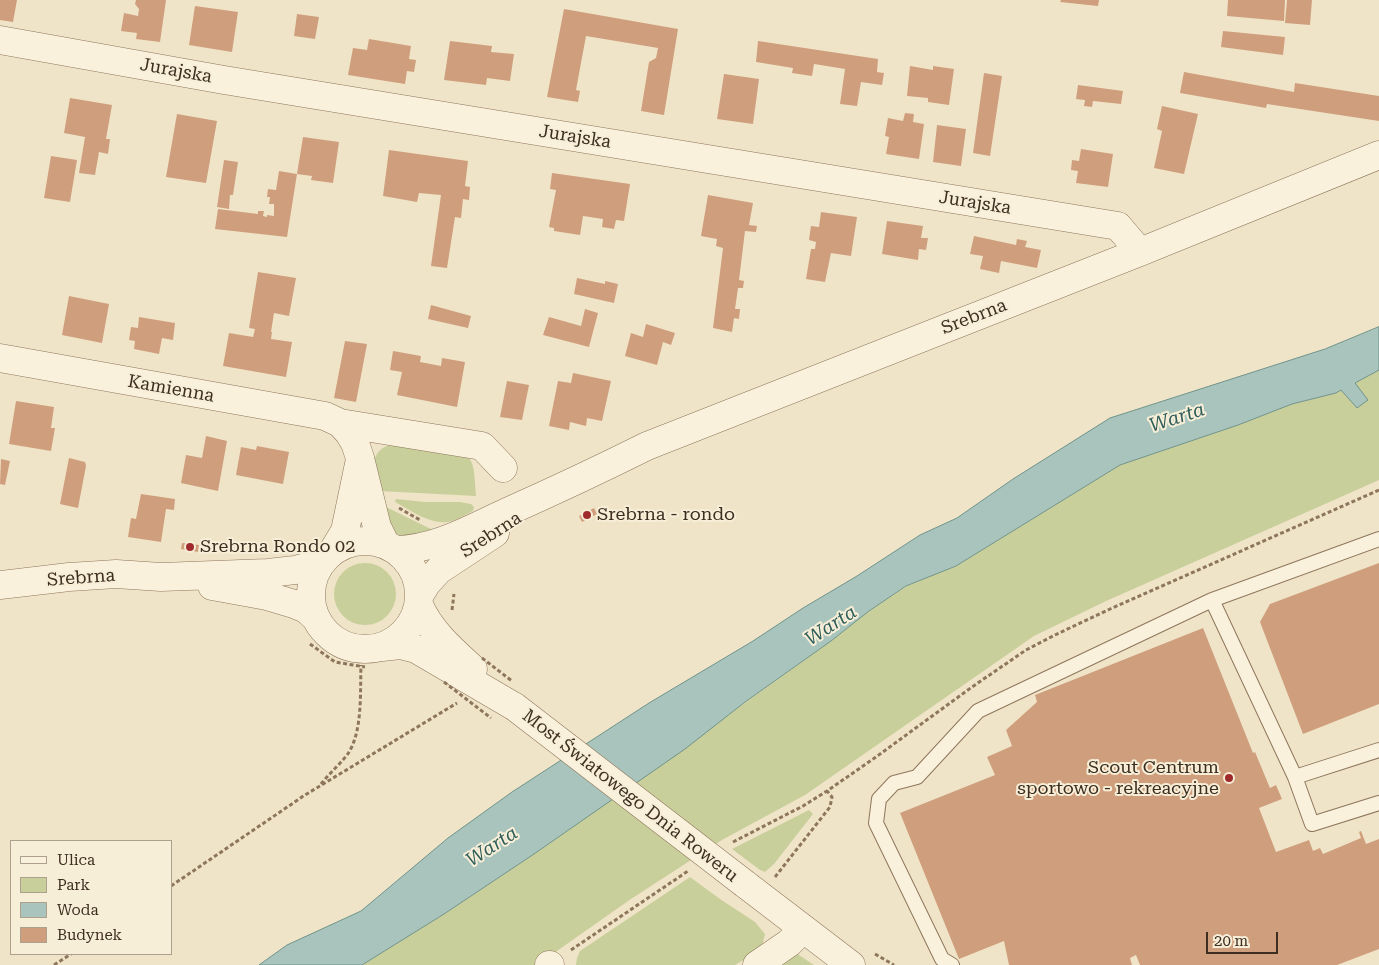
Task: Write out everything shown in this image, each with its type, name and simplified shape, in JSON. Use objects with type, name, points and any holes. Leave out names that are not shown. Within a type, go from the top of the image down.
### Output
[{"type":"street","name":"Jurajska","points":[[0,40],[224,80],[1118,226],[1140,252]]},
{"type":"street","name":"Srebrna","points":[[391,547],[407,550],[450,538],[647,446],[1140,252],[1379,155]]},
{"type":"street","name":"Kamienna","points":[[0,358],[325,416],[340,423],[482,446],[503,468]]},
{"type":"street","points":[[340,423],[349,432],[355,443],[377,527],[391,547],[408,562],[417,578],[419,600],[430,625],[453,651],[515,707]]},
{"type":"street","points":[[360,458],[344,531],[313,580],[311,599],[316,618],[327,634],[343,645],[372,648],[400,645],[416,649],[515,707]]},
{"type":"street","name":"Srebrna","points":[[419,600],[426,583],[439,570],[571,483]]},
{"type":"street","points":[[327,557],[350,543],[368,541],[391,547]]},
{"type":"street","name":"Srebrna","points":[[0,585],[68,577],[116,574],[161,577],[268,573],[295,570],[327,557]]},
{"type":"street","name":"Srebrna","points":[[161,577],[267,596],[306,609],[316,618]]},
{"type":"street","points":[[372,648],[399,638],[412,623],[419,600]]},
{"type":"street","name":"Most Światowego Dnia Roweru","points":[[515,707],[758,884],[803,929],[851,965]]},
{"type":"street","points":[[758,965],[803,929]]},
{"type":"lane","points":[[952,965],[942,958],[876,823],[879,799],[894,783],[917,777],[978,712],[1212,600],[1379,539]]},
{"type":"lane","points":[[1212,600],[1296,777],[1312,824],[1379,803]]},
{"type":"lane","points":[[1296,777],[1379,750]]},
{"type":"path","points":[[318,787],[348,754],[355,736],[372,648]]},
{"type":"path","points":[[172,885],[318,787],[458,702]]},
{"type":"path","points":[[758,884],[830,807],[832,797],[827,791]]},
{"type":"path","points":[[54,965],[69,955]]},
{"type":"green space","points":[[1379,370],[1379,480],[1104,602],[1034,636],[805,795],[722,840],[631,899],[537,965],[362,965],[444,914],[534,854],[831,641],[869,611],[907,586],[956,566],[1120,465],[1238,425],[1292,404],[1342,390],[1357,408],[1355,383]]},
{"type":"green space","points":[[389,445],[468,457],[473,468],[476,496],[379,491],[374,464],[375,458],[382,449]]},
{"type":"green space","points":[[396,499],[425,502],[460,502],[471,504],[474,507],[473,511],[457,519],[440,522],[427,519],[413,512],[395,502]]},
{"type":"green space","points":[[386,507],[435,531],[404,539],[392,530]]},
{"type":"green space","points":[[359,563],[371,563],[387,572],[394,582],[396,594],[394,606],[387,616],[371,625],[359,625],[348,620],[339,611],[334,600],[334,588],[339,577],[348,568]]},
{"type":"green space","points":[[809,810],[813,814],[774,864],[765,872],[732,849]]},
{"type":"green space","points":[[690,877],[755,922],[765,934],[762,947],[735,965],[576,965],[580,951]]},
{"type":"green space","points":[[796,953],[814,965],[781,965]]},
{"type":"water","name":"Warta","points":[[1379,327],[1379,370],[1355,383],[1368,400],[1357,408],[1341,390],[1336,393],[1292,404],[1238,425],[1120,465],[956,566],[906,586],[745,702],[685,749],[534,854],[444,914],[362,965],[259,965],[287,945],[361,911],[448,838],[512,792],[649,703],[753,641],[920,535],[957,518],[1013,479],[1110,418],[1325,349]]},
{"type":"building","points":[[0,0],[17,0],[13,22],[0,20]]},
{"type":"building","points":[[136,0],[166,0],[160,42],[136,39],[137,33],[121,31],[124,13],[138,16],[139,9],[135,4]]},
{"type":"building","points":[[1061,0],[1099,0],[1098,6],[1060,2]]},
{"type":"building","points":[[1228,0],[1285,0],[1284,21],[1227,16]]},
{"type":"building","points":[[1287,0],[1312,0],[1310,25],[1285,23]]},
{"type":"building","points":[[195,6],[238,12],[232,52],[189,45]]},
{"type":"building","points":[[564,9],[678,29],[664,115],[641,111],[649,62],[656,58],[658,48],[586,36],[576,90],[580,91],[578,102],[547,97]]},
{"type":"building","points":[[297,14],[319,17],[315,39],[294,36]]},
{"type":"building","points":[[1223,31],[1285,37],[1283,55],[1221,47]]},
{"type":"building","points":[[369,39],[411,46],[409,59],[416,60],[414,72],[407,71],[405,84],[348,75],[353,48],[367,50]]},
{"type":"building","points":[[450,41],[492,46],[491,52],[514,54],[510,81],[487,78],[486,85],[444,80]]},
{"type":"building","points":[[758,41],[878,59],[877,72],[884,73],[882,85],[861,82],[857,106],[840,104],[845,69],[814,64],[812,76],[792,73],[793,68],[756,62]]},
{"type":"building","points":[[910,66],[933,70],[933,66],[954,69],[949,105],[928,102],[928,98],[907,96]]},
{"type":"building","points":[[1184,72],[1294,92],[1295,83],[1379,96],[1379,121],[1267,104],[1266,108],[1180,93]]},
{"type":"building","points":[[984,73],[1002,76],[990,156],[973,153]]},
{"type":"building","points":[[724,74],[759,79],[753,124],[717,119]]},
{"type":"building","points":[[1078,85],[1123,91],[1121,104],[1093,101],[1092,107],[1084,106],[1085,100],[1076,99]]},
{"type":"building","points":[[70,98],[112,105],[106,139],[110,139],[108,154],[99,152],[95,175],[79,173],[85,137],[64,133]]},
{"type":"building","points":[[1162,106],[1198,114],[1184,174],[1154,168],[1162,131],[1157,129]]},
{"type":"building","points":[[905,113],[914,114],[913,122],[924,124],[919,159],[886,154],[889,137],[885,136],[888,118],[903,121]]},
{"type":"building","points":[[177,114],[217,121],[206,183],[166,177]]},
{"type":"building","points":[[937,125],[966,129],[961,166],[933,162]]},
{"type":"building","points":[[303,137],[339,142],[333,183],[311,180],[312,176],[297,174]]},
{"type":"building","points":[[1081,149],[1113,154],[1108,187],[1076,183],[1078,171],[1071,170],[1072,160],[1079,161]]},
{"type":"building","points":[[389,150],[468,161],[465,186],[470,187],[469,200],[463,199],[461,218],[455,217],[447,268],[431,266],[441,195],[419,193],[417,202],[383,196]]},
{"type":"building","points":[[51,156],[77,160],[70,202],[44,198]]},
{"type":"building","points":[[224,160],[238,162],[233,195],[230,195],[229,209],[217,207]]},
{"type":"building","points":[[279,171],[297,174],[287,237],[215,229],[218,209],[258,214],[258,211],[264,211],[263,216],[274,216],[274,204],[269,204],[270,197],[267,197],[268,189],[276,190]]},
{"type":"building","points":[[552,173],[630,184],[624,221],[616,220],[614,229],[602,227],[603,219],[583,216],[580,235],[554,231],[554,228],[549,227],[556,190],[550,189]]},
{"type":"building","points":[[708,195],[753,203],[749,225],[757,226],[756,232],[745,231],[739,280],[744,281],[743,288],[738,288],[735,309],[740,309],[739,319],[734,318],[732,332],[713,328],[723,248],[716,246],[717,239],[701,236]]},
{"type":"building","points":[[821,212],[857,217],[851,256],[831,253],[825,282],[806,279],[811,249],[815,249],[816,242],[809,240],[811,226],[819,227]]},
{"type":"building","points":[[887,221],[923,226],[921,238],[928,238],[926,250],[919,249],[918,260],[882,254]]},
{"type":"building","points":[[974,236],[1016,245],[1017,239],[1027,241],[1025,247],[1041,250],[1037,268],[1001,261],[999,273],[980,269],[983,256],[970,254]]},
{"type":"building","points":[[258,272],[296,278],[289,316],[274,313],[271,332],[271,339],[292,342],[286,377],[223,366],[229,333],[253,337],[255,329],[249,328]]},
{"type":"building","points":[[577,278],[605,284],[605,281],[618,284],[614,303],[574,294]]},
{"type":"building","points":[[69,296],[109,304],[102,343],[62,335]]},
{"type":"building","points":[[431,305],[471,316],[468,328],[428,319]]},
{"type":"building","points":[[585,309],[598,313],[589,347],[543,335],[549,317],[581,326]]},
{"type":"building","points":[[139,317],[175,323],[173,340],[162,338],[159,354],[134,349],[135,341],[129,340],[131,327],[138,328]]},
{"type":"building","points":[[646,324],[675,333],[671,345],[663,342],[657,365],[625,356],[631,333],[643,337]]},
{"type":"building","points":[[345,341],[367,344],[356,402],[334,398]]},
{"type":"building","points":[[393,351],[421,356],[420,362],[441,366],[442,358],[465,362],[457,407],[397,395],[402,372],[390,370]]},
{"type":"building","points":[[573,373],[611,381],[602,421],[587,418],[586,426],[570,422],[569,430],[549,426],[558,381],[571,383]]},
{"type":"building","points":[[507,381],[529,385],[522,420],[500,417]]},
{"type":"building","points":[[16,401],[54,407],[51,428],[55,428],[51,451],[9,444]]},
{"type":"building","points":[[206,436],[227,441],[218,491],[181,483],[186,455],[202,458]]},
{"type":"building","points":[[257,446],[289,452],[283,484],[236,475],[241,447],[256,450]]},
{"type":"building","points":[[69,458],[85,462],[86,466],[78,508],[60,504]]},
{"type":"building","points":[[1,459],[10,461],[5,485],[0,484]]},
{"type":"building","points":[[141,494],[175,499],[174,510],[166,509],[161,542],[128,537],[131,518],[136,519]]},
{"type":"building","points":[[594,508],[597,514],[582,522],[579,516]]},
{"type":"building","name":"Srebrna Rondo 02","points":[[182,543],[199,545],[198,552],[181,549]]},
{"type":"building","points":[[1379,563],[1379,704],[1303,734],[1260,622],[1270,604]]},
{"type":"building","points":[[1203,628],[1253,753],[1255,752],[1270,788],[1276,785],[1282,799],[1259,808],[1276,852],[1309,840],[1313,851],[1320,848],[1323,854],[1361,838],[1359,832],[1361,831],[1366,844],[1379,839],[1379,949],[1337,965],[1140,965],[1136,955],[1130,958],[1132,965],[1009,965],[1004,941],[959,959],[900,813],[995,775],[987,757],[1012,746],[1006,730],[1037,702],[1035,695]]},
{"type":"place","name":"Srebrna - rondo","points":[[587,515]]},
{"type":"place","name":"Srebrna Rondo 02","points":[[190,547]]},
{"type":"place","name":"Scout Centrum sportowo - rekreacyjne","points":[[1229,778]]}]
